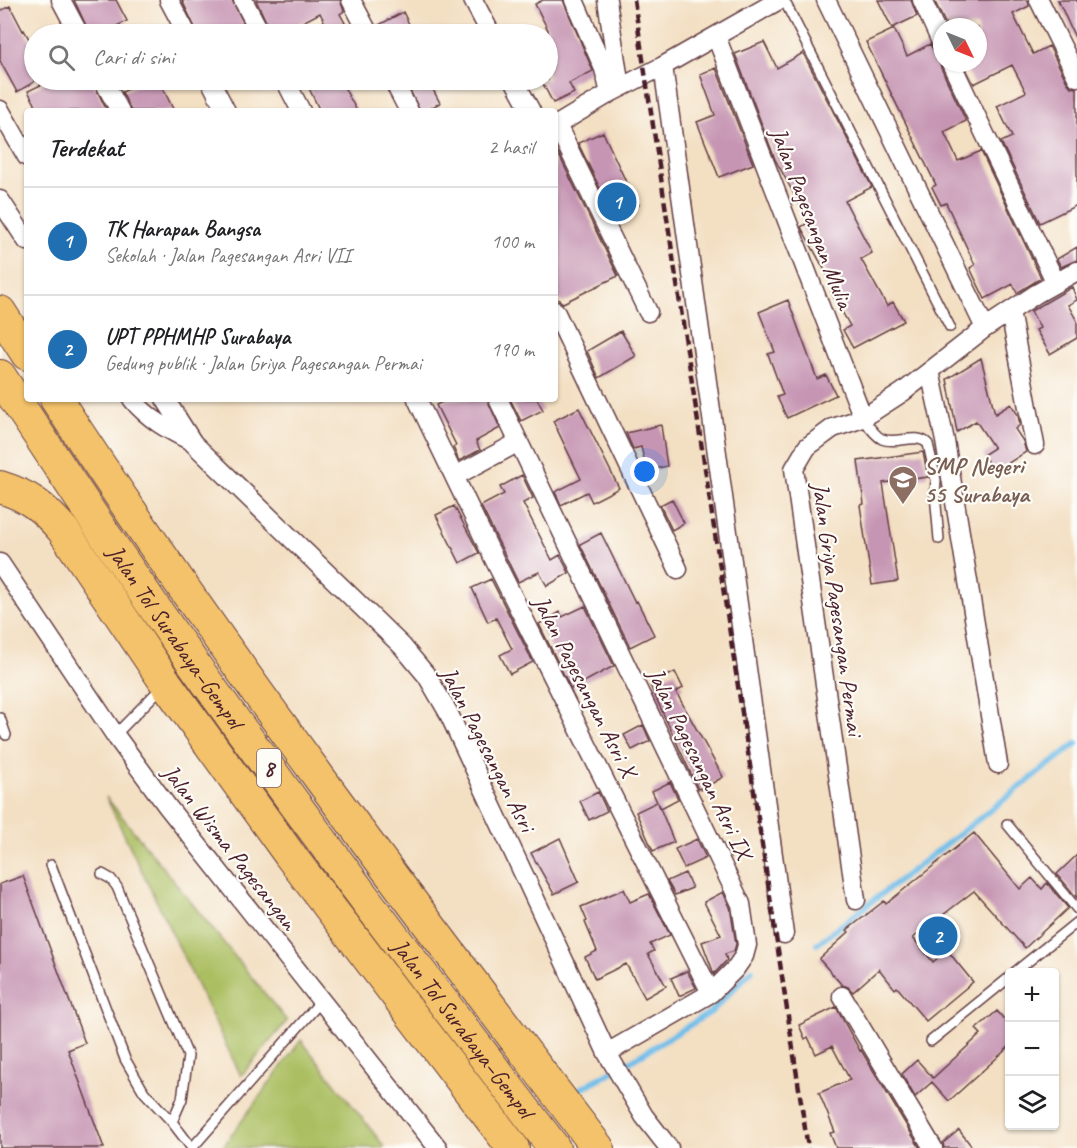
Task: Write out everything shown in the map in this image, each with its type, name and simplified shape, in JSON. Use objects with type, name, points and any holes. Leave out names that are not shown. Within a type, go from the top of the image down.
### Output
[{"type":"highway","points":[[0,312],[24,349]]},
{"type":"highway","name":"Jalan Tol Surabaya–Gempol","points":[[0,376],[156,611],[244,735],[396,941],[554,1148]]},
{"type":"highway","name":"Jalan Tol Surabaya–Gempol","points":[[58,402],[123,502],[292,739],[430,929],[598,1148]]},
{"type":"highway","points":[[0,487],[33,500],[63,530],[166,683],[289,854],[513,1148]]},
{"type":"street","points":[[61,0],[74,24]]},
{"type":"street","points":[[169,0],[181,24]]},
{"type":"street","points":[[243,0],[256,24]]},
{"type":"street","points":[[351,0],[364,24]]},
{"type":"street","points":[[473,0],[486,24]]},
{"type":"street","points":[[574,0],[615,90]]},
{"type":"street","points":[[607,0],[615,90]]},
{"type":"street","points":[[558,124],[779,0]]},
{"type":"street","points":[[826,0],[986,328]]},
{"type":"street","points":[[922,0],[933,24]]},
{"type":"street","points":[[1039,0],[1077,77]]},
{"type":"street","name":"Jalan Pagesangan Mulia","points":[[716,36],[862,418]]},
{"type":"street","points":[[663,66],[784,933]]},
{"type":"street","points":[[955,72],[1056,283]]},
{"type":"street","points":[[108,90],[118,108]]},
{"type":"street","points":[[215,90],[224,108]]},
{"type":"street","points":[[290,90],[299,108]]},
{"type":"street","points":[[398,90],[407,108]]},
{"type":"street","points":[[519,90],[529,108]]},
{"type":"street","points":[[0,110],[24,152]]},
{"type":"street","points":[[558,129],[648,312]]},
{"type":"street","points":[[0,200],[24,236]]},
{"type":"street","name":"Jalan Griya Pagesangan Permai","points":[[856,900],[794,469],[807,447],[833,428],[862,418],[903,392],[1010,311],[1077,270]]},
{"type":"street","points":[[1010,311],[1035,445]]},
{"type":"street","points":[[558,317],[678,569]]},
{"type":"street","points":[[930,371],[947,453],[998,764]]},
{"type":"street","points":[[134,402],[154,420],[193,443]]},
{"type":"street","name":"Jalan Pagesangan Asri","points":[[167,402],[193,443],[402,646],[427,676],[448,712],[608,1055],[644,1116],[669,1148]]},
{"type":"street","name":"Jalan Pagesangan Asri X","points":[[418,402],[494,559],[711,993]]},
{"type":"street","name":"Jalan Pagesangan Asri IX","points":[[499,402],[741,904],[747,937],[746,950],[735,969],[711,993],[608,1055]]},
{"type":"street","points":[[455,476],[519,442]]},
{"type":"street","name":"Jalan Wisma Pagesangan","points":[[0,563],[115,735],[167,806],[438,1148]]},
{"type":"street","points":[[842,996],[933,1148]]},
{"type":"lane","points":[[784,0],[950,327]]},
{"type":"lane","points":[[862,418],[884,440],[920,439],[925,440],[928,444],[936,480],[939,538]]},
{"type":"lane","points":[[115,735],[166,683]]},
{"type":"lane","points":[[0,718],[6,735]]},
{"type":"lane","points":[[1007,824],[1077,909]]},
{"type":"lane","points":[[51,865],[125,1059],[144,1092],[192,1147],[321,1001]]},
{"type":"lane","points":[[102,874],[111,879],[117,887],[188,1056],[182,1099],[172,1122]]},
{"type":"lane","points":[[1020,968],[1077,922]]},
{"type":"lane","points":[[932,1041],[1005,981]]},
{"type":"green space","points":[[106,797],[287,1021],[241,1076]]},
{"type":"green space","points":[[301,1040],[384,1146],[383,1148],[222,1148]]},
{"type":"building","points":[[74,0],[116,0],[127,21],[121,24],[85,24]]},
{"type":"building","points":[[182,0],[232,0],[244,24],[193,24]]},
{"type":"building","points":[[256,0],[340,0],[344,11],[340,14],[345,23],[343,24],[326,24],[320,13],[299,24],[267,24]]},
{"type":"building","points":[[543,0],[563,0],[593,71],[569,83],[574,93],[553,103],[546,90],[558,90],[558,24],[545,24],[535,4]]},
{"type":"building","points":[[878,0],[911,0],[917,16],[892,28]]},
{"type":"building","points":[[934,0],[1028,0],[1029,6],[1013,14],[1033,54],[1049,46],[1067,82],[1071,87],[1077,88],[1077,205],[1040,223],[1001,142],[1012,137],[997,106],[1026,92],[1012,65],[974,84],[968,72],[987,72],[987,18],[943,18]]},
{"type":"building","points":[[1058,0],[1077,0],[1077,42]]},
{"type":"building","points":[[10,6],[24,30],[24,88],[17,92],[0,61],[0,11]]},
{"type":"building","points":[[403,12],[409,24],[381,24]]},
{"type":"building","points":[[894,29],[907,56],[930,44],[933,49],[933,72],[943,72],[966,121],[944,132],[958,161],[981,151],[1041,278],[1017,293],[1013,284],[985,299],[970,268],[975,265],[946,203],[941,205],[932,187],[936,185],[866,42]]},
{"type":"building","points":[[764,42],[777,68],[803,53],[872,187],[845,201],[872,253],[861,259],[887,306],[893,302],[904,321],[853,348],[843,330],[850,326],[831,292],[835,289],[801,227],[809,222],[775,159],[735,54]]},
{"type":"building","points":[[716,68],[753,164],[719,177],[697,122],[715,115],[700,74]]},
{"type":"building","points":[[97,90],[106,108],[37,108],[28,91]]},
{"type":"building","points":[[164,90],[173,108],[130,108],[122,92]]},
{"type":"building","points":[[310,90],[345,90],[355,108],[319,108]]},
{"type":"building","points":[[410,90],[433,90],[440,103],[431,108],[419,108]]},
{"type":"building","points":[[603,132],[639,205],[614,217],[578,143]]},
{"type":"building","points":[[558,153],[618,276],[563,303],[558,299]]},
{"type":"building","points":[[1077,247],[1077,260],[1061,267],[1057,259]]},
{"type":"building","points":[[1072,287],[1077,300],[1068,305],[1077,321],[1077,338],[1050,354],[1036,330],[1040,328],[1031,311]]},
{"type":"building","points":[[788,300],[817,379],[826,375],[836,395],[787,418],[777,397],[783,395],[768,354],[775,352],[759,312]]},
{"type":"building","points":[[621,331],[636,356],[599,378],[587,351]]},
{"type":"building","points":[[981,358],[995,414],[1011,404],[1018,415],[1020,425],[1015,429],[1023,441],[1026,452],[994,472],[983,455],[994,448],[976,421],[957,432],[947,379]]},
{"type":"building","points":[[442,402],[488,402],[500,428],[476,441],[480,450],[459,461],[453,447],[456,445],[436,405]]},
{"type":"building","points":[[512,402],[539,402],[543,410],[521,421]]},
{"type":"building","points":[[579,408],[619,488],[592,502],[587,492],[561,505],[555,492],[581,479],[553,421]]},
{"type":"building","points":[[661,425],[667,466],[647,471],[641,447],[633,449],[626,433]]},
{"type":"building","points":[[923,452],[928,477],[883,483],[898,581],[872,585],[860,505],[864,504],[858,461]]},
{"type":"building","points":[[522,475],[533,498],[523,503],[552,560],[560,555],[569,573],[547,586],[539,572],[518,582],[481,506],[504,494],[500,487]]},
{"type":"building","points":[[672,499],[684,523],[672,530],[660,505]]},
{"type":"building","points":[[454,506],[479,553],[460,563],[436,515]]},
{"type":"building","points":[[601,533],[654,635],[630,647],[580,544]]},
{"type":"building","points":[[491,579],[533,662],[510,674],[500,655],[512,649],[496,618],[488,622],[472,588]]},
{"type":"building","points":[[585,606],[614,666],[571,689],[539,624],[560,612],[562,617]]},
{"type":"building","points":[[675,672],[683,688],[676,692],[723,777],[701,790],[698,789],[650,685]]},
{"type":"building","points":[[643,725],[650,741],[632,750],[624,735]]},
{"type":"building","points":[[670,782],[678,799],[661,808],[658,803],[674,842],[653,851],[636,812],[657,802],[652,791]]},
{"type":"building","points":[[598,792],[607,811],[589,820],[580,801]]},
{"type":"building","points":[[974,833],[1020,889],[1032,878],[1042,889],[1047,883],[1068,908],[1025,948],[974,891],[913,938],[933,962],[947,950],[973,982],[926,1021],[879,969],[853,992],[842,985],[819,959],[849,932],[847,930],[884,901],[886,904]]},
{"type":"building","points":[[560,838],[579,882],[554,894],[531,853]]},
{"type":"building","points":[[697,839],[706,858],[684,868],[675,849]]},
{"type":"building","points":[[1077,855],[1077,898],[1057,874]]},
{"type":"building","points":[[685,873],[692,888],[675,895],[667,881]]},
{"type":"building","points":[[23,876],[85,1043],[68,1050],[104,1148],[0,1148],[0,884]]},
{"type":"building","points":[[624,889],[630,902],[649,894],[670,935],[650,944],[654,951],[648,954],[666,986],[645,998],[626,964],[595,979],[585,957],[597,951],[581,907]]},
{"type":"building","points":[[723,892],[730,907],[736,944],[734,951],[725,954],[727,960],[714,974],[702,942],[721,935],[704,902]]},
{"type":"building","points":[[687,971],[696,988],[679,996],[671,978]]},
{"type":"building","points":[[836,1007],[860,1051],[920,1148],[836,1148],[830,1133],[835,1132],[819,1093],[850,1080],[832,1046],[816,1054],[808,1037],[805,1039],[799,1025]]},
{"type":"building","points":[[997,1011],[1005,1020],[1005,1051],[949,1101],[932,1082],[915,1097],[902,1074],[917,1060],[933,1078],[981,1034],[976,1029]]},
{"type":"building","points":[[959,1130],[973,1148],[944,1148],[943,1143]]},
{"type":"waterway","points":[[817,944],[1077,743]]},
{"type":"waterway","points":[[580,1089],[711,1012],[752,970]]},
{"type":"railway","points":[[634,0],[808,1148]]},
{"type":"place","name":"TK Harapan Bangsa","points":[[617,202]]},
{"type":"place","name":"SMP Negeri 55 Surabaya","points":[[903,506]]},
{"type":"place","name":"UPT PPHMHP Surabaya","points":[[938,936]]}]
